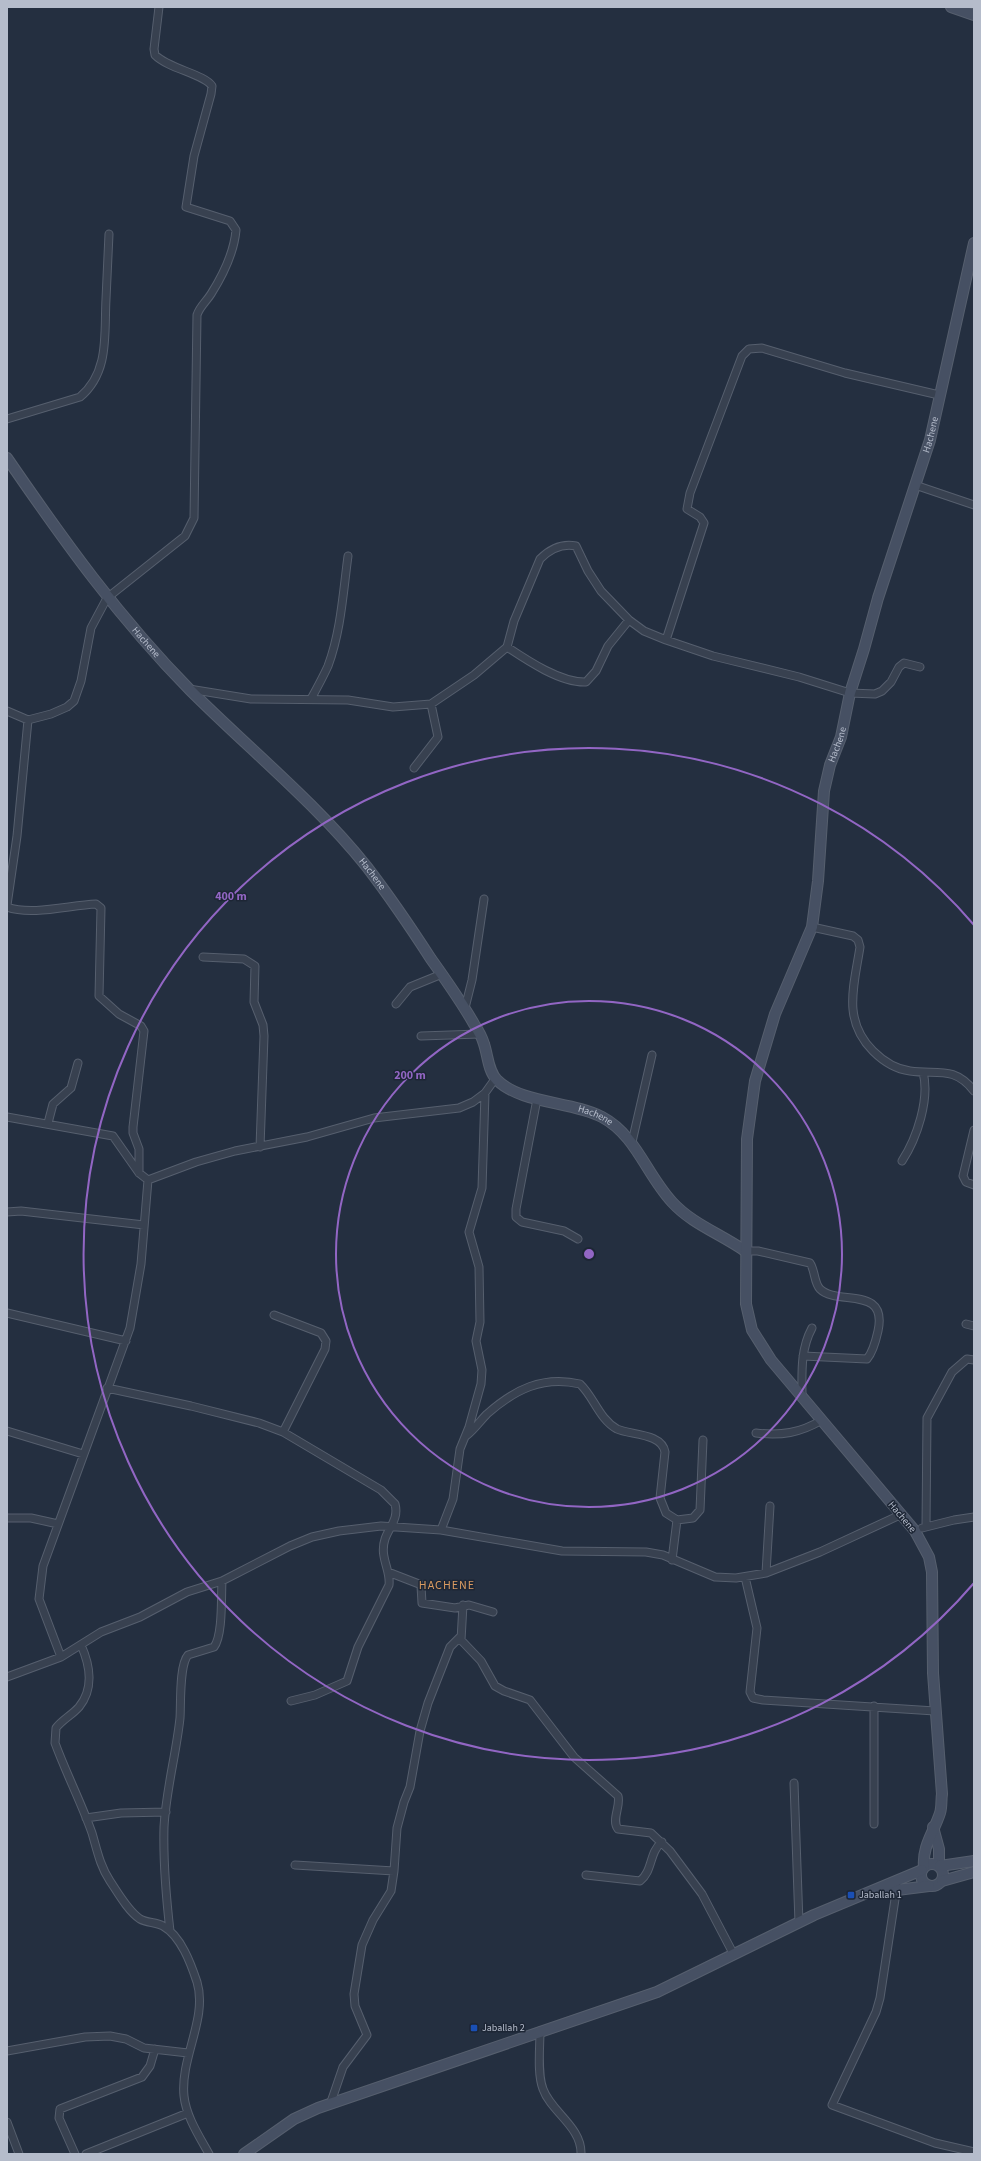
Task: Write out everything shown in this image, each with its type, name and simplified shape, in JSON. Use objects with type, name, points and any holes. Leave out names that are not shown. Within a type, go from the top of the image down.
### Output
[{"type":"street","points":[[7,711],[28,720],[51,714],[67,707],[74,701],[81,681],[91,628],[107,598],[185,536],[192,526],[196,509],[197,315],[200,306],[211,294],[230,258],[236,230],[230,221],[186,206],[194,156],[212,94],[212,86],[206,79],[195,76],[166,63],[155,55],[154,48],[159,7]]},
{"type":"street","points":[[951,7],[974,15]]},
{"type":"street","points":[[7,419],[80,397],[86,392],[98,374],[105,343],[109,234]]},
{"type":"street","name":"Hachene","points":[[923,1869],[923,1860],[928,1838],[940,1812],[942,1794],[935,1711],[932,1572],[929,1557],[915,1531],[802,1398],[772,1360],[752,1330],[746,1304],[745,1251],[747,1139],[755,1082],[775,1014],[812,927],[818,880],[824,791],[830,765],[841,737],[850,693],[878,598],[930,440],[974,242]]},
{"type":"street","points":[[666,640],[704,523],[700,517],[687,509],[690,493],[742,356],[749,349],[762,348],[845,373],[939,395]]},
{"type":"street","name":"Hachene","points":[[7,458],[107,598],[189,689],[342,838],[391,898],[465,1008],[479,1034],[495,1079],[508,1088],[537,1099],[594,1113],[618,1128],[632,1142],[660,1188],[679,1209],[745,1251]]},
{"type":"street","points":[[915,485],[974,505]]},
{"type":"street","points":[[189,689],[251,699],[348,700],[393,707],[431,704],[474,675],[507,647],[514,620],[540,559],[547,552],[559,546],[576,546],[588,571],[602,591],[628,620],[644,631],[713,656],[799,677],[850,693],[875,694],[882,691],[891,682],[899,667],[904,663],[920,667]]},
{"type":"street","points":[[311,699],[324,674],[333,647],[340,617],[348,556]]},
{"type":"street","points":[[507,647],[548,671],[578,682],[586,682],[596,671],[608,646],[628,620]]},
{"type":"street","points":[[414,768],[438,737],[431,704]]},
{"type":"street","points":[[28,720],[17,836],[7,906],[16,910],[28,910],[96,904],[101,908],[99,996],[119,1014],[141,1026],[144,1030],[133,1133],[139,1149],[139,1173]]},
{"type":"street","points":[[465,1008],[472,980],[484,899]]},
{"type":"street","points":[[812,927],[853,936],[858,940],[860,947],[852,1005],[855,1024],[860,1037],[881,1060],[908,1071],[947,1072],[962,1080],[974,1091]]},
{"type":"street","points":[[203,957],[244,959],[255,966],[254,1002],[263,1025],[264,1036],[260,1147]]},
{"type":"street","points":[[396,1004],[410,987],[442,974]]},
{"type":"street","points":[[421,1036],[479,1034]]},
{"type":"street","points":[[632,1142],[652,1055]]},
{"type":"street","points":[[48,1123],[53,1104],[71,1088],[78,1063]]},
{"type":"street","points":[[902,1161],[912,1145],[924,1103],[926,1086],[923,1072]]},
{"type":"street","points":[[148,1180],[234,1150],[260,1147],[307,1137],[374,1118],[459,1108],[473,1102],[485,1093],[495,1079]]},
{"type":"street","points":[[441,1530],[453,1499],[460,1449],[470,1427],[482,1376],[476,1341],[480,1322],[479,1267],[469,1232],[482,1188],[485,1093]]},
{"type":"street","points":[[537,1099],[516,1209],[516,1217],[522,1222],[564,1231],[578,1239]]},
{"type":"street","points":[[7,1117],[48,1123],[113,1136],[139,1173],[148,1180]]},
{"type":"street","points":[[974,1130],[963,1176],[966,1182],[974,1185]]},
{"type":"street","points":[[61,1656],[39,1599],[43,1566],[107,1388],[126,1341],[138,1290],[148,1180]]},
{"type":"street","points":[[7,1212],[22,1211],[144,1226]]},
{"type":"street","points":[[745,1251],[758,1251],[810,1263],[813,1268],[818,1288],[830,1294],[858,1298],[877,1310],[880,1316],[878,1330],[872,1351],[867,1359],[803,1356]]},
{"type":"street","points":[[7,1312],[126,1341]]},
{"type":"street","points":[[274,1315],[321,1333],[326,1341],[325,1349],[284,1432]]},
{"type":"street","points":[[966,1324],[974,1326]]},
{"type":"street","points":[[802,1398],[803,1356],[812,1328]]},
{"type":"street","points":[[926,1526],[927,1418],[952,1372],[967,1359],[974,1360]]},
{"type":"street","points":[[464,1438],[487,1415],[526,1387],[546,1382],[580,1384],[589,1394],[608,1422],[618,1429],[656,1440],[663,1446],[665,1452],[660,1498],[666,1512],[677,1520],[693,1518],[700,1510],[703,1440]]},
{"type":"street","points":[[107,1388],[191,1406],[284,1432],[381,1490],[391,1499],[396,1509],[392,1527],[385,1539],[384,1548],[385,1566],[388,1572],[389,1585],[358,1647],[347,1681],[315,1695],[291,1701]]},
{"type":"street","points":[[756,1433],[787,1434],[810,1427],[822,1420]]},
{"type":"street","points":[[7,1431],[83,1454]]},
{"type":"street","points":[[766,1572],[770,1506]]},
{"type":"street","points":[[7,1677],[61,1656],[101,1632],[140,1617],[187,1592],[222,1581],[290,1546],[312,1537],[358,1527],[381,1526],[441,1530],[562,1551],[646,1552],[663,1555],[715,1577],[745,1577],[766,1572],[820,1552],[900,1515]]},
{"type":"street","points":[[915,1531],[926,1526],[974,1517]]},
{"type":"street","points":[[7,1518],[31,1518],[58,1524]]},
{"type":"street","points":[[672,1560],[677,1520]]},
{"type":"street","points":[[388,1572],[419,1584],[421,1586],[422,1603],[455,1608],[463,1605],[493,1612]]},
{"type":"street","points":[[745,1577],[757,1628],[750,1692],[753,1698],[764,1700],[935,1711]]},
{"type":"street","points":[[170,1931],[164,1882],[166,1812],[180,1717],[184,1664],[188,1655],[214,1647],[216,1644],[219,1635],[222,1581]]},
{"type":"street","points":[[463,1605],[461,1636],[463,1643],[481,1662],[495,1686],[504,1692],[530,1700],[574,1757],[618,1796],[616,1827],[622,1830],[651,1833],[662,1842],[702,1894],[734,1955]]},
{"type":"street","points":[[331,2102],[343,2067],[367,2035],[355,2006],[354,1994],[364,1940],[390,1891],[394,1871],[397,1828],[410,1787],[420,1730],[428,1703],[450,1647],[461,1636]]},
{"type":"street","points":[[81,1645],[89,1666],[86,1690],[80,1706],[56,1728],[54,1736],[67,1776],[86,1818],[102,1867],[131,1910],[142,1920],[159,1924],[170,1931],[183,1949],[199,1991],[197,2021],[188,2053],[183,2085],[184,2098],[188,2113],[209,2154]]},
{"type":"street","points":[[874,1706],[874,1824]]},
{"type":"street","points":[[794,1783],[799,1923]]},
{"type":"street","points":[[86,1818],[121,1813],[166,1812]]},
{"type":"street","points":[[933,1827],[940,1866],[943,1871],[942,1881]]},
{"type":"street","points":[[586,1875],[640,1881],[646,1875],[655,1849],[662,1842]]},
{"type":"street","points":[[974,1861],[940,1866],[931,1863],[898,1885],[886,1968],[876,2012],[832,2105],[935,2143],[974,2152]]},
{"type":"street","points":[[295,1865],[394,1871]]},
{"type":"street","points":[[923,1869],[921,1878],[929,1886]]},
{"type":"street","points":[[244,2154],[294,2119],[331,2102],[657,1992],[799,1923],[877,1890],[898,1885],[936,1885],[942,1881],[974,1872]]},
{"type":"street","points":[[540,2031],[543,2089],[581,2144],[581,2154]]},
{"type":"street","points":[[7,2051],[99,2036],[122,2038],[140,2047],[188,2053]]},
{"type":"street","points":[[75,2154],[59,2118],[60,2109],[142,2077],[150,2066],[155,2049]]},
{"type":"street","points":[[86,2154],[188,2113]]},
{"type":"street","points":[[7,2122],[19,2154]]},
{"type":"place","name":"Jaballah 1","points":[[851,1895]]},
{"type":"place","name":"Jaballah 2","points":[[474,2028]]},
{"type":"district","name":"HACHENE","points":[[447,1585]]}]
